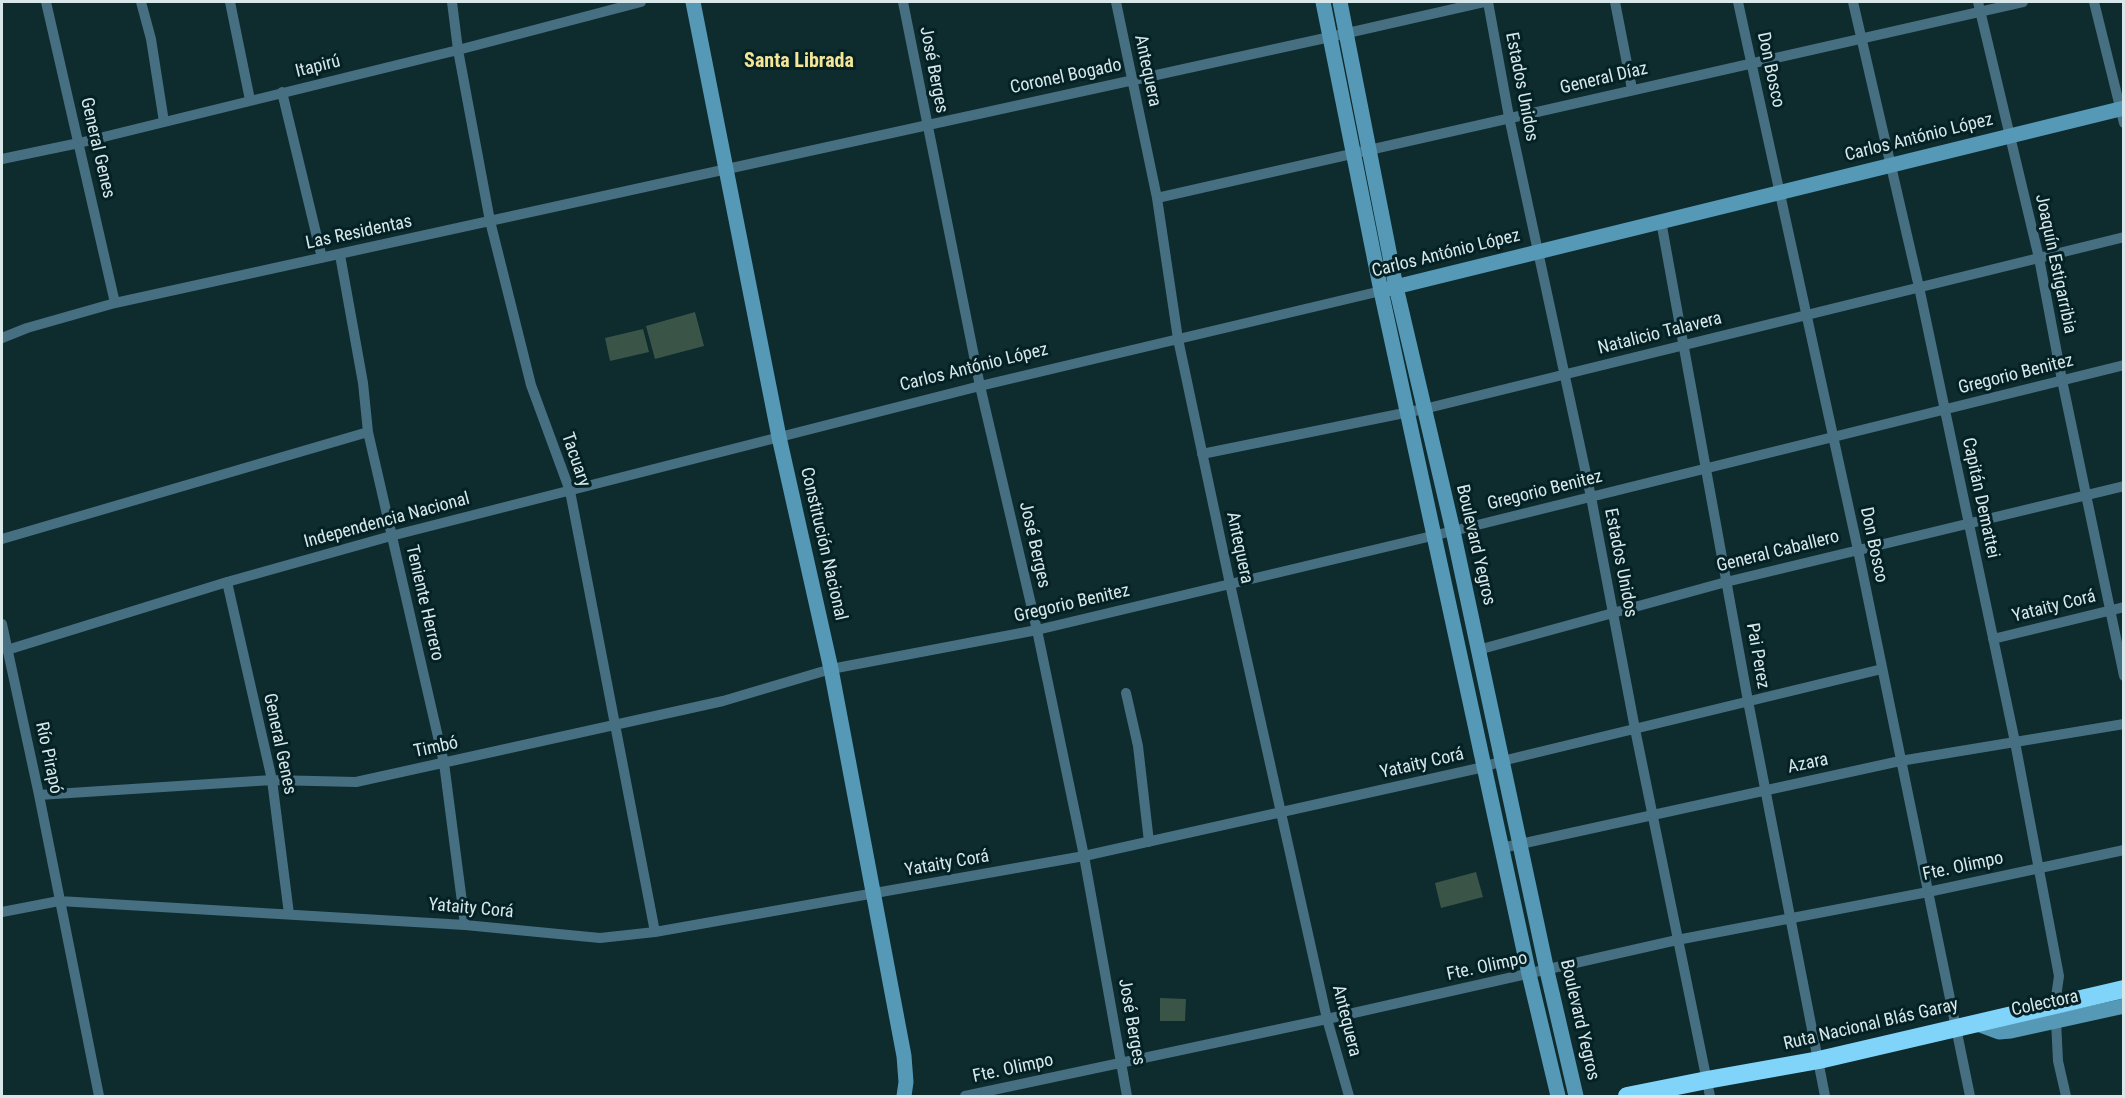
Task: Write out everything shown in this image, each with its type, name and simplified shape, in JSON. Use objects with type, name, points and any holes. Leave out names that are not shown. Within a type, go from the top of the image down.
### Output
[{"type":"highway","name":"Ruta Nacional Blás Garay","points":[[1627,1096],[1708,1088],[1975,1023],[2055,1013],[2124,989]]},
{"type":"main road","name":"Constitución Nacional","points":[[693,2],[779,437],[831,669],[904,1056],[906,1082],[904,1096]]},
{"type":"main road","name":"Boulevard Yegros","points":[[1323,2],[1353,152],[1388,289],[1424,409],[1453,531],[1576,1096]]},
{"type":"main road","name":"Boulevard Yegros","points":[[1340,2],[1369,149],[1407,413],[1529,974],[1558,1096]]},
{"type":"main road","name":"Carlos António López","points":[[1388,289],[1539,250],[2010,136],[2122,113]]},
{"type":"main road","name":"Colectora","points":[[2055,1013],[2124,1006]]},
{"type":"street","name":"General Genes","points":[[46,2],[115,303]]},
{"type":"street","points":[[141,2],[151,39],[164,122]]},
{"type":"street","points":[[230,2],[250,100]]},
{"type":"street","name":"Tacuary","points":[[452,2],[490,221],[531,385],[570,490],[655,932]]},
{"type":"street","name":"Itapirú","points":[[2,159],[79,143],[459,50],[642,2]]},
{"type":"street","name":"José Berges","points":[[903,2],[980,386],[1037,630],[1084,856],[1127,1096]]},
{"type":"street","name":"Antequera","points":[[1116,2],[1157,198],[1178,339],[1202,454],[1327,1019],[1349,1096]]},
{"type":"street","name":"Coronel Bogado","points":[[726,169],[1486,2]]},
{"type":"street","name":"Estados Unidos","points":[[1486,2],[1563,374],[1591,497],[1652,815],[1708,1088]]},
{"type":"street","points":[[1615,2],[1632,89]]},
{"type":"street","name":"Don Bosco","points":[[1738,2],[1858,550],[1970,1096]]},
{"type":"street","name":"Capitán Demattei","points":[[1853,2],[1918,287],[2040,867],[2059,976],[2055,1013],[2058,1061],[2066,1096]]},
{"type":"street","name":"General Díaz","points":[[1157,198],[1861,38],[1979,6],[2023,2]]},
{"type":"street","points":[[2094,2],[2122,113]]},
{"type":"street","name":"Joaquín Estigarribia","points":[[1979,6],[2039,258],[2085,496],[2124,676]]},
{"type":"street","points":[[282,92],[322,258]]},
{"type":"street","name":"Las Residentas","points":[[2,338],[27,328],[115,303],[726,169]]},
{"type":"street","name":"Pai Perez","points":[[1661,221],[1748,702],[1825,1096]]},
{"type":"street","name":"Natalicio Talavera","points":[[1202,454],[1424,409],[2124,237]]},
{"type":"street","name":"Teniente Herrero","points":[[340,255],[363,383],[369,432],[444,763],[465,925]]},
{"type":"street","name":"Carlos António López","points":[[779,437],[980,386],[1388,289]]},
{"type":"street","name":"Gregorio Benitez","points":[[831,669],[1037,630],[1453,531],[2124,365]]},
{"type":"street","points":[[2,539],[369,432]]},
{"type":"street","name":"Independencia Nacional","points":[[7,650],[227,582],[391,536],[779,437]]},
{"type":"street","name":"General Caballero","points":[[1478,650],[1726,582],[2124,486]]},
{"type":"street","name":"General Genes","points":[[227,582],[272,780],[289,914]]},
{"type":"street","name":"Yataity Corá","points":[[1993,639],[2124,607]]},
{"type":"street","name":"Río Pirapó","points":[[2,624],[39,795],[99,1096]]},
{"type":"street","name":"Timbó","points":[[39,795],[272,780],[357,782],[723,700],[831,669]]},
{"type":"street","name":"Yataity Corá","points":[[2,912],[59,901],[465,925],[600,938],[655,932],[1084,856],[1484,767],[1882,669]]},
{"type":"street","points":[[1126,693],[1138,746],[1149,842]]},
{"type":"street","name":"Azara","points":[[1502,848],[1900,761],[2124,724]]},
{"type":"street","name":"Fte. Olimpo","points":[[965,1096],[1547,971],[1677,940],[1928,892],[2124,850]]},
{"type":"green space","points":[[695,312],[704,346],[655,359],[646,326]]},
{"type":"green space","points":[[643,329],[649,352],[610,361],[605,338]]},
{"type":"green space","points":[[1476,872],[1483,897],[1441,908],[1435,883]]},
{"type":"green space","points":[[1160,998],[1186,999],[1185,1021],[1160,1021]]},
{"type":"district","name":"Santa Librada","points":[[799,62]]}]
